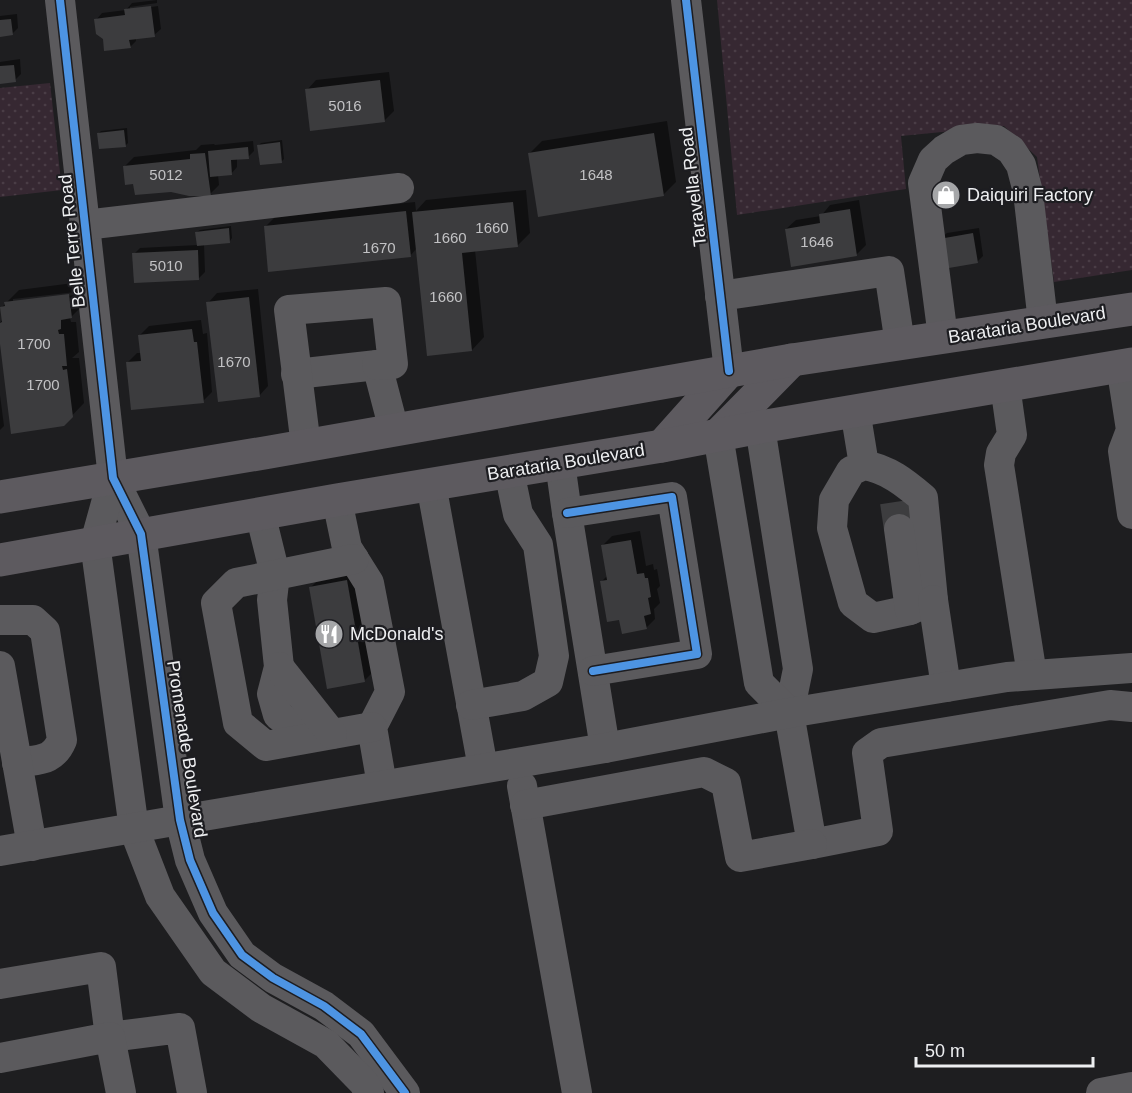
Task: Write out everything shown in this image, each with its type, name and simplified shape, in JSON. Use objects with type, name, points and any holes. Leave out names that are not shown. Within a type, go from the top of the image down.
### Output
[{"type":"main road","name":"Barataria Boulevard","points":[[0,496],[306,446],[792,360],[1132,309]]},
{"type":"main road","points":[[718,435],[792,360]]},
{"type":"main road","name":"Barataria Boulevard","points":[[0,560],[1127,364]]},
{"type":"main road","points":[[662,446],[729,371]]},
{"type":"street","name":"Belle Terre Road","points":[[60,0],[113,478]]},
{"type":"street","name":"Taravella Road","points":[[686,0],[729,371]]},
{"type":"street","points":[[944,337],[922,183],[933,160],[961,140],[978,138],[996,140],[1011,150],[1022,165],[1028,192],[1043,322]]},
{"type":"street","points":[[85,225],[399,188]]},
{"type":"street","points":[[720,296],[889,271],[900,344]]},
{"type":"street","points":[[296,374],[393,364],[386,302],[289,310],[296,374],[306,446]]},
{"type":"street","points":[[1127,364],[1131,430],[1123,451],[1132,507]]},
{"type":"street","points":[[377,365],[394,430]]},
{"type":"street","points":[[1005,385],[1012,435],[1001,453],[999,465],[1032,675]]},
{"type":"street","points":[[855,410],[887,493],[946,687]]},
{"type":"street","points":[[760,427],[798,669],[789,713],[812,844]]},
{"type":"street","points":[[718,435],[759,683],[789,713]]},
{"type":"street","points":[[560,463],[605,748]]},
{"type":"street","points":[[471,705],[523,696],[548,682],[554,656],[538,545],[518,514],[509,471]]},
{"type":"street","points":[[887,493],[852,471],[834,501],[832,528],[853,603],[873,618],[921,605]]},
{"type":"street","points":[[113,478],[95,543],[134,829],[160,897],[213,972],[261,1008],[326,1044],[364,1083],[369,1093]]},
{"type":"street","name":"Promenade Boulevard","points":[[113,478],[141,534],[180,819],[190,860],[213,913],[242,955],[273,978],[324,1006],[361,1034],[405,1093]]},
{"type":"street","points":[[887,493],[900,479],[922,498],[921,605]]},
{"type":"street","points":[[431,484],[483,768]]},
{"type":"street","points":[[567,513],[672,497],[697,654],[593,671]]},
{"type":"street","points":[[337,500],[347,548],[369,583],[390,692],[372,727],[382,785]]},
{"type":"street","points":[[260,513],[275,574],[272,600],[279,667],[332,734]]},
{"type":"street","points":[[354,559],[236,583],[216,603],[238,723],[266,746],[372,727]]},
{"type":"street","points":[[0,620],[33,621],[45,632],[62,740],[58,750],[48,758],[17,763]]},
{"type":"street","points":[[0,666],[32,846]]},
{"type":"street","points":[[0,852],[180,819],[605,748],[789,713],[1007,677],[1132,668]]},
{"type":"street","points":[[525,805],[704,772],[726,783],[740,857],[878,831],[867,753],[881,743],[1110,705],[1132,707]]},
{"type":"street","points":[[517,763],[577,1093]]},
{"type":"street","points":[[0,984],[101,967],[110,1037],[121,1093]]},
{"type":"street","points":[[0,1058],[110,1037],[180,1028],[192,1093]]},
{"type":"street","points":[[1101,1093],[1132,1088]]},
{"type":"shaded area","points":[[717,0],[1132,0],[1132,270],[1054,282],[1037,157],[1004,126],[901,136],[906,189],[737,215]]},
{"type":"shaded area","points":[[50,83],[62,190],[0,197],[0,88]]},
{"type":"building","points":[[151,6],[155,37],[129,40],[131,48],[104,51],[103,39],[96,34],[94,19],[125,15],[124,9]]},
{"type":"building","points":[[11,19],[13,35],[0,37],[0,20]]},
{"type":"building","points":[[14,65],[16,82],[0,84],[0,66]]},
{"type":"building","points":[[380,80],[385,122],[310,131],[305,89]]},
{"type":"building","points":[[124,130],[126,147],[99,149],[97,133]]},
{"type":"building","points":[[654,133],[664,196],[538,217],[528,153]]},
{"type":"building","points":[[280,142],[282,163],[260,165],[257,145]]},
{"type":"building","points":[[248,147],[249,159],[231,160],[232,175],[210,177],[208,151]]},
{"type":"building","points":[[205,153],[211,196],[189,196],[171,192],[135,195],[133,184],[125,185],[123,166],[190,159],[190,154]]},
{"type":"building","points":[[513,202],[518,247],[462,253],[472,351],[427,356],[412,212]]},
{"type":"building","points":[[850,209],[857,256],[791,267],[785,229],[820,223],[819,214]]},
{"type":"building","points":[[406,211],[411,257],[268,272],[264,226]]},
{"type":"building","points":[[229,228],[230,243],[197,246],[195,232]]},
{"type":"building","points":[[973,233],[978,263],[943,269],[939,239]]},
{"type":"building","points":[[198,250],[199,280],[134,283],[132,253]]},
{"type":"building","points":[[69,294],[72,318],[61,320],[61,329],[58,330],[59,334],[64,334],[67,366],[62,366],[63,370],[67,369],[73,417],[64,426],[11,434],[0,344],[0,323],[2,322],[0,307],[5,306],[4,302]]},
{"type":"building","points":[[249,297],[260,397],[218,402],[206,302]]},
{"type":"building","points":[[192,329],[194,342],[197,342],[204,403],[131,410],[126,362],[141,361],[138,335]]},
{"type":"building","points":[[631,540],[637,574],[644,573],[645,578],[648,578],[651,614],[644,616],[647,629],[622,634],[619,620],[607,622],[600,581],[607,580],[601,545]]},
{"type":"building","points":[[347,580],[365,682],[327,689],[309,587]]},
{"type":"tunnel","points":[[895,502],[899,529]]},
{"type":"cycle path","points":[[60,0],[113,478],[141,534],[180,820],[190,860],[213,913],[242,955],[273,978],[324,1006],[361,1034],[405,1093]]},
{"type":"cycle path","points":[[686,0],[729,371]]},
{"type":"cycle path","points":[[567,513],[672,497],[697,654],[593,671]]},
{"type":"place","name":"Daiquiri Factory","points":[[946,195]]},
{"type":"place","name":"McDonald's","points":[[329,634]]}]
